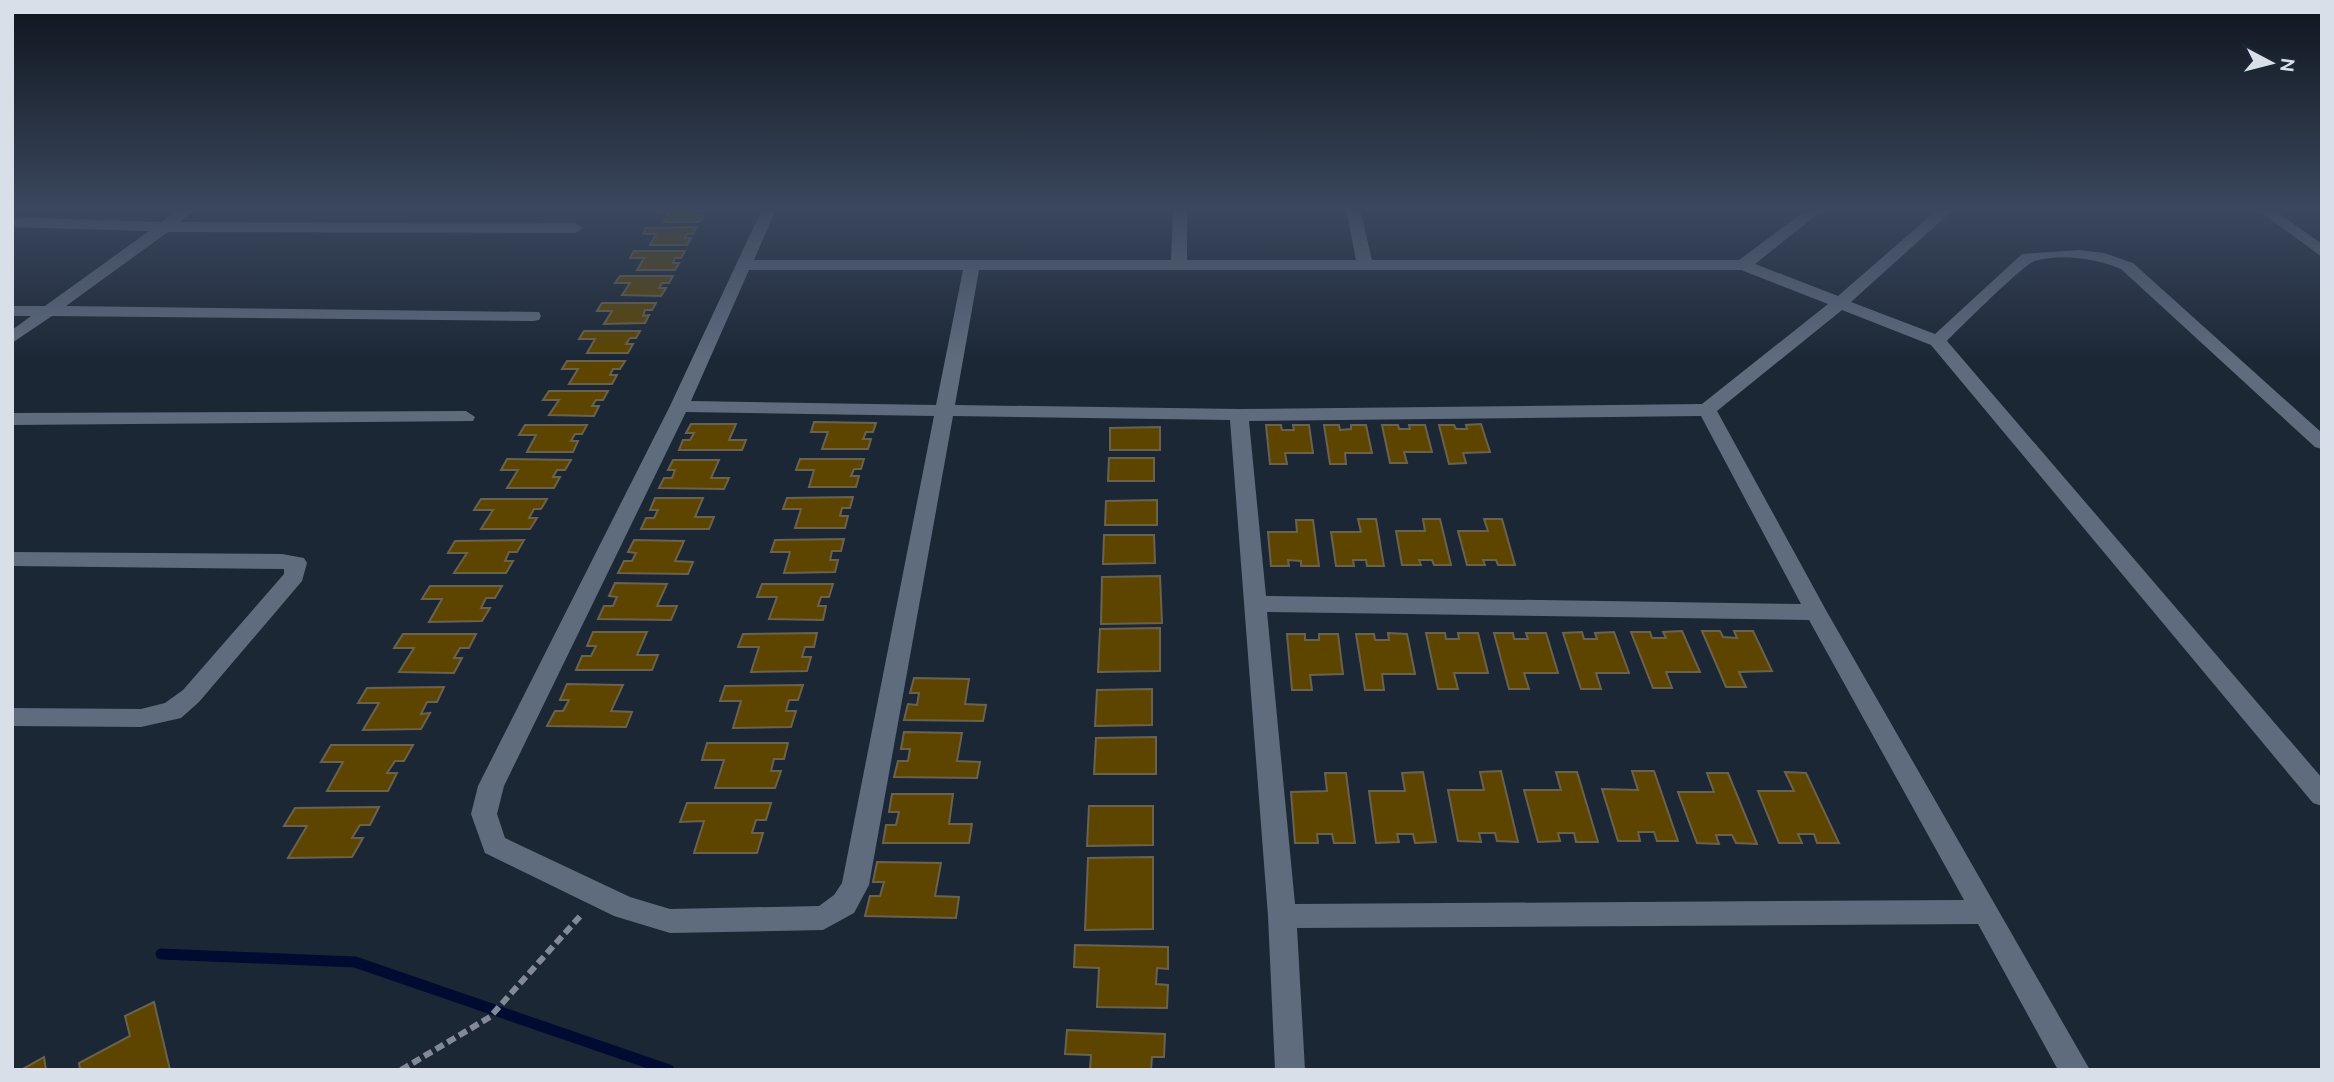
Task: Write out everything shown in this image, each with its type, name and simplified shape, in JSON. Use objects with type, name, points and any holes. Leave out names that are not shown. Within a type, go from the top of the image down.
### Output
[{"type":"street","points":[[12,338],[120,259]]},
{"type":"street","points":[[746,259],[678,406],[491,786],[484,814],[494,845],[624,907],[670,921],[823,918],[844,904],[855,885],[972,265]]},
{"type":"street","points":[[1180,259],[1180,264]]},
{"type":"street","points":[[1743,265],[1750,259]]},
{"type":"street","points":[[678,406],[1239,415],[1707,410],[1890,259]]},
{"type":"street","points":[[1937,341],[2025,259]]},
{"type":"street","points":[[2115,259],[2127,266],[2322,443]]},
{"type":"street","points":[[743,265],[1743,265],[1937,341],[2322,796]]},
{"type":"street","points":[[12,310],[533,316]]},
{"type":"street","points":[[1707,410],[1815,612],[2075,1070]]},
{"type":"street","points":[[1239,415],[1282,916],[1290,1070]]},
{"type":"street","points":[[12,419],[466,417]]},
{"type":"street","points":[[12,559],[282,561],[296,564],[294,576],[191,696],[172,711],[141,718],[12,717]]},
{"type":"street","points":[[1257,604],[1815,612]]},
{"type":"street","points":[[1282,916],[1987,912]]},
{"type":"path","points":[[401,1070],[490,1017],[599,895]]},
{"type":"building","points":[[643,259],[674,259],[673,263],[679,263],[675,270],[637,270]]},
{"type":"building","points":[[620,276],[673,276],[669,283],[662,283],[659,288],[666,288],[661,296],[622,295],[630,283],[615,283]]},
{"type":"building","points":[[602,303],[656,303],[652,310],[645,310],[643,316],[649,315],[645,323],[604,324],[612,311],[597,311]]},
{"type":"building","points":[[584,331],[640,331],[636,338],[630,338],[626,344],[633,344],[628,353],[587,353],[595,339],[579,339]]},
{"type":"building","points":[[567,361],[625,361],[620,369],[613,369],[610,375],[617,375],[612,384],[569,384],[578,369],[562,369]]},
{"type":"building","points":[[549,391],[608,391],[603,400],[596,400],[592,406],[599,406],[594,416],[549,415],[559,400],[543,400]]},
{"type":"building","points":[[814,422],[876,423],[873,432],[866,432],[863,439],[871,439],[868,449],[822,449],[828,432],[811,432]]},
{"type":"building","points":[[691,424],[736,424],[729,440],[746,440],[742,450],[679,450],[683,440],[690,440],[694,433],[686,433]]},
{"type":"building","points":[[1481,424],[1490,452],[1463,453],[1466,463],[1449,464],[1439,425],[1454,425],[1456,429],[1467,429],[1466,425]]},
{"type":"building","points":[[525,425],[587,425],[582,434],[575,434],[571,441],[578,441],[573,452],[527,452],[536,435],[519,435]]},
{"type":"building","points":[[1266,425],[1281,425],[1282,430],[1294,430],[1293,425],[1309,425],[1313,453],[1285,453],[1287,464],[1270,464]]},
{"type":"building","points":[[1324,425],[1339,425],[1340,430],[1351,429],[1351,425],[1366,425],[1372,453],[1345,453],[1346,464],[1330,464]]},
{"type":"building","points":[[1382,425],[1398,425],[1399,429],[1410,429],[1409,425],[1425,425],[1432,452],[1404,452],[1407,463],[1390,463]]},
{"type":"building","points":[[1160,427],[1160,450],[1110,450],[1110,428]]},
{"type":"building","points":[[1109,458],[1154,458],[1154,481],[1108,481]]},
{"type":"building","points":[[507,459],[571,460],[565,470],[557,470],[553,477],[560,477],[554,488],[507,488],[518,470],[501,470]]},
{"type":"building","points":[[800,459],[864,459],[861,469],[854,469],[851,476],[859,476],[856,487],[809,487],[814,470],[796,470]]},
{"type":"building","points":[[673,460],[719,460],[711,478],[729,478],[724,489],[659,488],[664,478],[672,478],[675,470],[668,470]]},
{"type":"building","points":[[853,497],[850,508],[842,508],[840,516],[848,516],[845,528],[795,528],[801,509],[783,509],[787,498]]},
{"type":"building","points":[[655,498],[703,498],[695,517],[714,517],[709,529],[641,529],[646,518],[654,518],[658,510],[650,510]]},
{"type":"building","points":[[481,499],[547,499],[541,509],[534,509],[529,518],[537,518],[530,529],[481,529],[493,510],[474,510]]},
{"type":"building","points":[[1157,500],[1157,525],[1105,525],[1106,501]]},
{"type":"building","points":[[1358,519],[1376,519],[1384,566],[1367,566],[1366,560],[1353,560],[1354,566],[1336,566],[1331,532],[1361,532]]},
{"type":"building","points":[[1423,519],[1440,519],[1451,565],[1434,565],[1432,560],[1419,560],[1421,565],[1402,565],[1396,531],[1425,531]]},
{"type":"building","points":[[1484,519],[1502,519],[1515,565],[1498,565],[1496,560],[1483,560],[1485,565],[1467,565],[1458,531],[1488,531]]},
{"type":"building","points":[[1296,520],[1313,520],[1319,566],[1301,566],[1301,561],[1288,560],[1289,566],[1271,566],[1268,532],[1297,532]]},
{"type":"building","points":[[1104,535],[1154,535],[1155,563],[1103,564]]},
{"type":"building","points":[[844,539],[841,551],[832,551],[830,560],[838,560],[835,572],[784,573],[790,552],[771,552],[775,540]]},
{"type":"building","points":[[524,540],[517,552],[509,552],[505,561],[513,561],[506,573],[454,573],[467,553],[448,553],[455,541]]},
{"type":"building","points":[[634,540],[684,541],[675,561],[693,562],[688,574],[618,573],[624,561],[632,561],[636,553],[628,552]]},
{"type":"building","points":[[1160,576],[1162,623],[1101,624],[1102,577]]},
{"type":"building","points":[[615,583],[667,584],[657,606],[677,606],[671,620],[598,619],[604,606],[613,606],[617,597],[609,596]]},
{"type":"building","points":[[762,584],[833,584],[829,597],[821,597],[818,606],[826,606],[823,620],[769,619],[777,597],[757,597]]},
{"type":"building","points":[[430,586],[502,586],[495,598],[486,598],[481,608],[490,608],[482,621],[429,622],[442,599],[422,599]]},
{"type":"building","points":[[1160,628],[1160,671],[1098,672],[1100,629]]},
{"type":"building","points":[[1682,631],[1700,672],[1666,672],[1672,688],[1653,688],[1631,632],[1650,632],[1652,638],[1666,638],[1663,632]]},
{"type":"building","points":[[1702,631],[1720,631],[1723,637],[1737,638],[1734,631],[1753,631],[1772,671],[1739,672],[1746,687],[1726,687]]},
{"type":"building","points":[[593,632],[647,632],[637,655],[658,655],[652,670],[576,670],[582,656],[591,656],[596,646],[587,646]]},
{"type":"building","points":[[1582,632],[1584,639],[1597,639],[1595,633],[1614,632],[1629,673],[1596,673],[1601,689],[1581,689],[1563,633]]},
{"type":"building","points":[[817,633],[814,647],[805,647],[802,657],[811,657],[807,671],[751,672],[759,647],[738,647],[743,634]]},
{"type":"building","points":[[1388,633],[1407,634],[1415,674],[1382,674],[1384,690],[1365,690],[1356,634],[1374,634],[1375,640],[1389,640]]},
{"type":"building","points":[[1426,633],[1445,633],[1446,639],[1459,639],[1458,633],[1478,633],[1488,673],[1454,673],[1458,689],[1438,689]]},
{"type":"building","points":[[1494,633],[1513,633],[1514,639],[1528,639],[1526,633],[1546,633],[1558,673],[1524,673],[1529,689],[1509,689]]},
{"type":"building","points":[[403,634],[476,634],[469,648],[460,648],[454,658],[462,658],[454,673],[399,672],[414,648],[394,648]]},
{"type":"building","points":[[1287,634],[1305,634],[1305,640],[1319,640],[1319,634],[1338,634],[1343,674],[1310,675],[1312,690],[1292,690]]},
{"type":"building","points":[[914,678],[969,679],[965,704],[986,705],[983,721],[904,720],[908,704],[917,705],[919,693],[910,693]]},
{"type":"building","points":[[567,684],[623,685],[611,711],[632,712],[626,727],[547,726],[555,711],[563,711],[569,700],[560,700]]},
{"type":"building","points":[[803,685],[798,700],[789,700],[786,711],[796,711],[791,727],[733,728],[741,701],[720,701],[725,686]]},
{"type":"building","points":[[444,687],[437,702],[427,702],[421,714],[430,713],[421,729],[363,730],[379,703],[358,703],[367,688]]},
{"type":"building","points":[[1152,689],[1152,725],[1095,726],[1097,690]]},
{"type":"building","points":[[904,732],[962,733],[957,761],[980,762],[977,778],[894,777],[898,761],[908,761],[910,749],[901,749]]},
{"type":"building","points":[[1156,737],[1156,774],[1094,774],[1096,738]]},
{"type":"building","points":[[707,743],[788,743],[784,759],[774,759],[771,771],[781,771],[775,788],[715,788],[724,760],[702,760]]},
{"type":"building","points":[[331,745],[413,745],[404,761],[395,761],[387,773],[397,773],[388,791],[327,791],[343,762],[321,762]]},
{"type":"building","points":[[1501,771],[1518,842],[1497,841],[1495,833],[1479,833],[1481,842],[1458,841],[1448,790],[1484,790],[1480,772]]},
{"type":"building","points":[[1632,771],[1654,771],[1678,841],[1657,841],[1654,832],[1638,832],[1640,841],[1618,841],[1602,789],[1638,790]]},
{"type":"building","points":[[1423,772],[1436,842],[1415,843],[1413,834],[1397,834],[1399,842],[1376,843],[1369,791],[1405,791],[1402,773]]},
{"type":"building","points":[[1556,772],[1577,772],[1598,842],[1576,842],[1574,833],[1558,833],[1560,841],[1538,842],[1524,790],[1561,790]]},
{"type":"building","points":[[1785,772],[1806,773],[1839,843],[1817,843],[1814,834],[1798,834],[1802,843],[1779,843],[1758,791],[1794,791]]},
{"type":"building","points":[[1325,773],[1346,773],[1355,843],[1334,843],[1332,834],[1317,834],[1318,843],[1295,843],[1291,792],[1327,791]]},
{"type":"building","points":[[1707,773],[1728,773],[1757,844],[1736,843],[1732,835],[1716,835],[1719,844],[1697,843],[1678,792],[1714,792]]},
{"type":"building","points":[[892,794],[953,794],[949,824],[972,824],[969,843],[883,843],[886,825],[896,825],[899,812],[889,812]]},
{"type":"building","points":[[687,803],[771,803],[766,820],[756,820],[752,833],[763,833],[757,853],[694,853],[704,821],[680,822]]},
{"type":"building","points":[[1089,806],[1153,806],[1153,845],[1087,846]]},
{"type":"building","points":[[379,807],[370,825],[360,825],[352,838],[363,838],[352,857],[288,858],[307,826],[284,826],[295,808]]},
{"type":"building","points":[[1153,857],[1153,929],[1085,930],[1088,858]]},
{"type":"building","points":[[877,862],[941,863],[935,896],[959,897],[956,918],[865,916],[870,896],[880,896],[884,882],[873,882]]},
{"type":"building","points":[[1075,945],[1168,947],[1168,969],[1157,968],[1156,984],[1168,985],[1167,1008],[1097,1007],[1099,968],[1074,967]]},
{"type":"building","points":[[154,1002],[170,1070],[80,1070],[79,1063],[130,1036],[125,1016]]},
{"type":"building","points":[[1067,1030],[1165,1034],[1164,1057],[1152,1057],[1151,1070],[1090,1070],[1091,1055],[1065,1054]]},
{"type":"building","points":[[44,1057],[46,1070],[21,1070]]},
{"type":"waterway","points":[[161,954],[355,962],[669,1070]]}]
